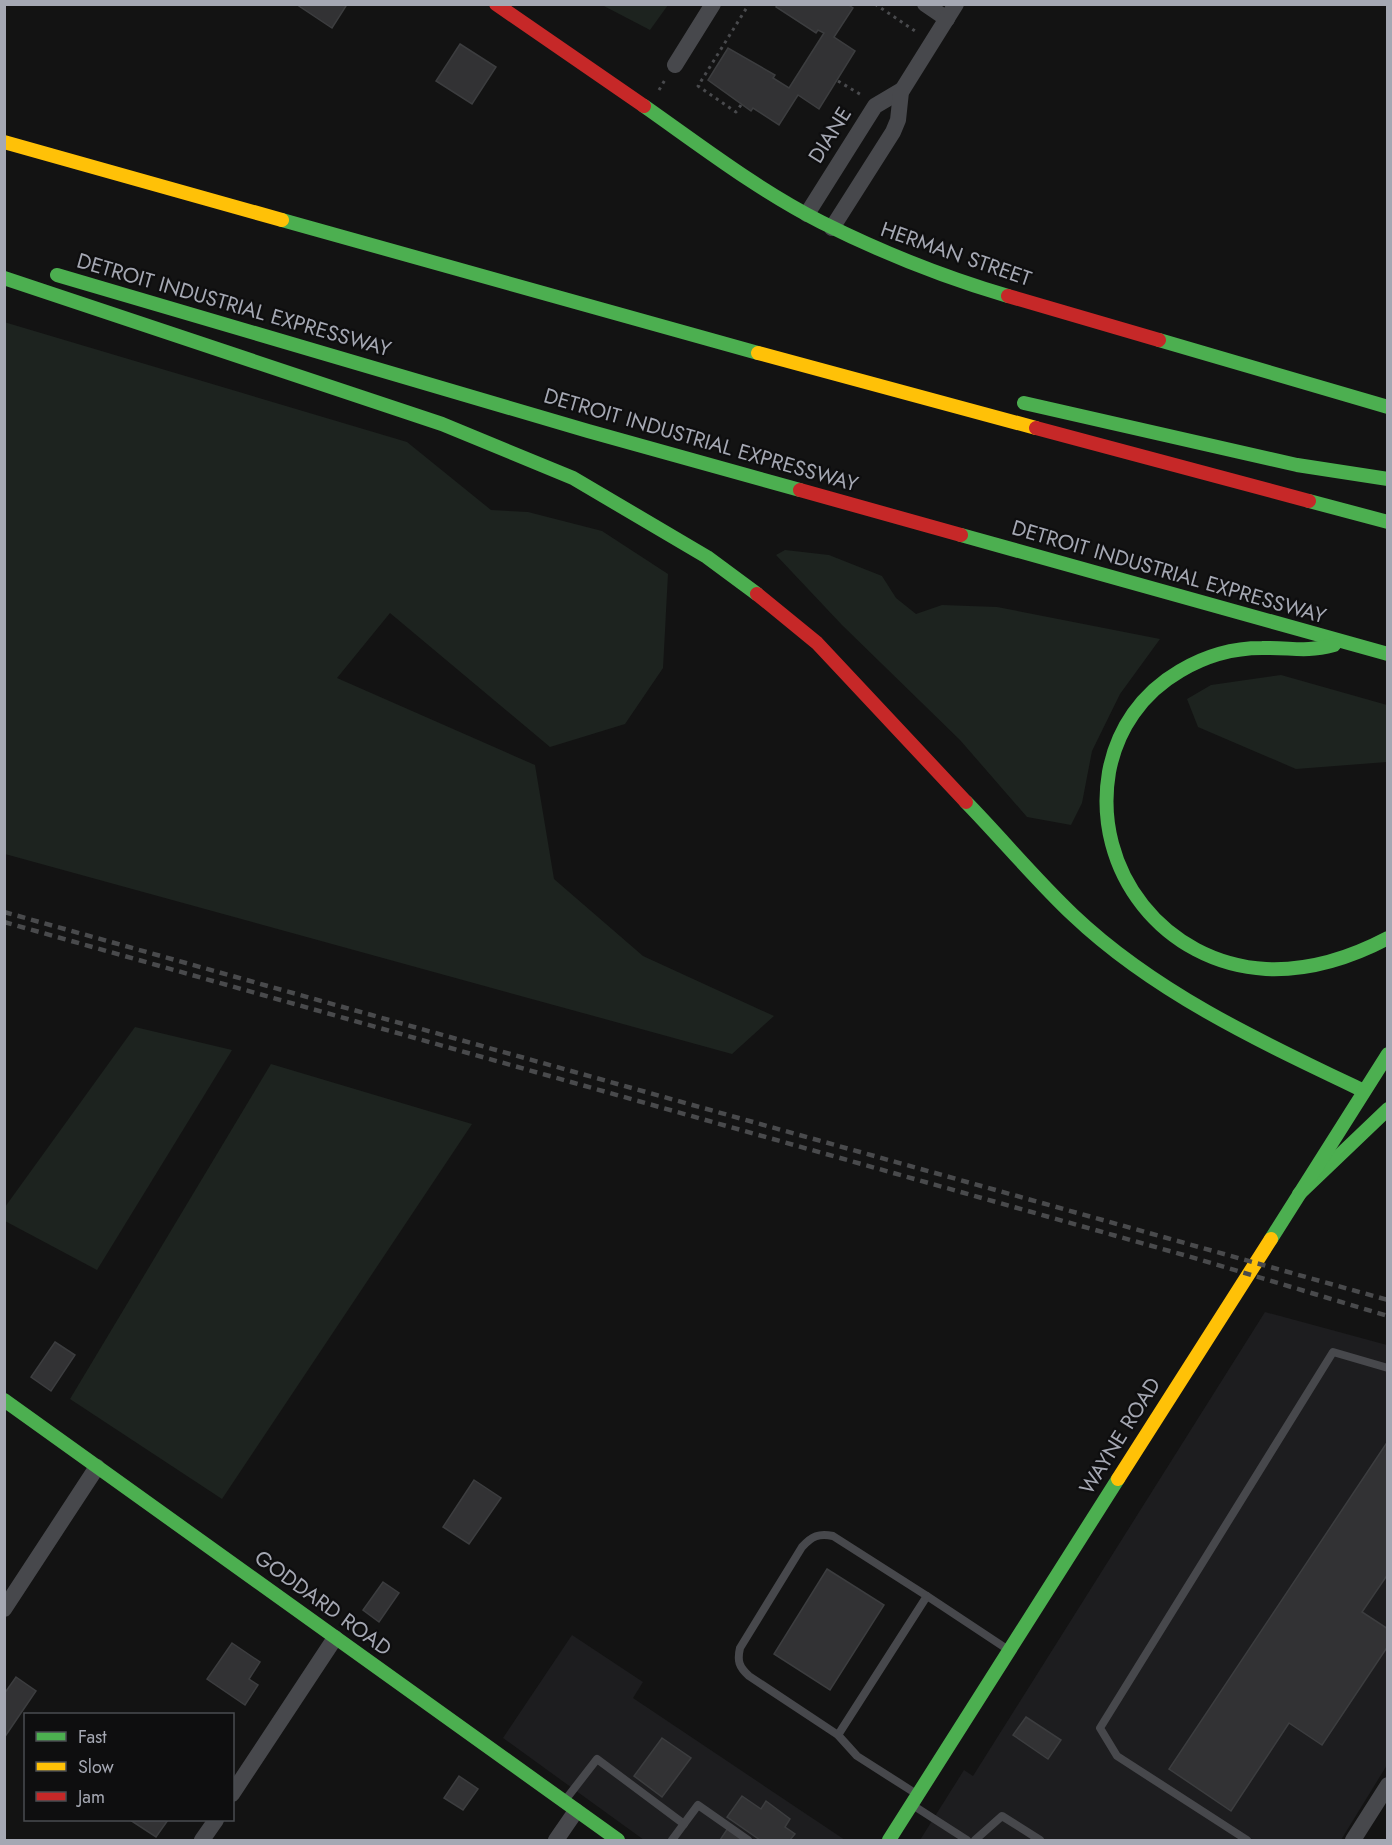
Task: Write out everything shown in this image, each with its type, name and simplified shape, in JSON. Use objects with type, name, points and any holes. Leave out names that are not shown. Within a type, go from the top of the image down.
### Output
[{"type":"main road","name":"HERMAN STREET","points":[[496,4],[747,178],[832,228],[915,265],[965,283],[1388,407]]},
{"type":"main road","points":[[4,142],[782,360],[1388,522]]},
{"type":"main road","name":"DETROIT INDUSTRIAL EXPRESSWAY","points":[[39,270],[588,431],[1388,654]]},
{"type":"main road","points":[[4,278],[442,424],[573,478],[639,515],[724,569],[766,600],[817,643],[1073,915],[1113,950],[1206,1013],[1364,1091]]},
{"type":"main road","points":[[782,360],[875,370]]},
{"type":"main road","points":[[1012,400],[1126,429],[1361,477],[1388,479]]},
{"type":"main road","points":[[1345,642],[1306,652],[1273,648],[1242,649],[1214,655],[1168,678],[1146,697],[1129,719],[1116,744],[1104,792],[1104,816],[1110,849],[1133,897],[1154,920],[1179,939],[1222,960],[1247,967],[1294,968],[1339,961],[1364,952],[1388,938]]},
{"type":"main road","name":"WAYNE ROAD","points":[[894,1836],[1388,1054]]},
{"type":"main road","points":[[1299,1194],[1388,1110]]},
{"type":"main road","name":"GODDARD ROAD","points":[[4,1400],[618,1840]]},
{"type":"street","points":[[675,65],[713,4]]},
{"type":"street","points":[[925,4],[952,12]]},
{"type":"street","name":"DIANE","points":[[832,228],[893,132],[898,120],[901,91],[952,12]]},
{"type":"street","name":"DIANE","points":[[807,214],[874,106],[901,91]]},
{"type":"street","points":[[4,1609],[97,1467]]},
{"type":"street","points":[[234,1791],[335,1638]]},
{"type":"street","points":[[1353,1840],[1388,1785]]},
{"type":"street","points":[[556,1840],[570,1806]]},
{"type":"street","points":[[202,1840],[215,1821]]},
{"type":"lane","points":[[1247,1840],[1117,1756],[1100,1728],[1333,1352],[1388,1368]]},
{"type":"lane","points":[[967,1840],[857,1756],[838,1735],[749,1676],[740,1668],[737,1658],[740,1648],[802,1547],[811,1537],[824,1534],[834,1536],[1010,1650]]},
{"type":"lane","points":[[838,1735],[927,1596]]},
{"type":"lane","points":[[570,1806],[597,1760],[684,1824]]},
{"type":"lane","points":[[672,1840],[698,1805],[748,1840]]},
{"type":"lane","points":[[975,1840],[1002,1816],[1040,1840]]},
{"type":"path","points":[[741,105],[736,112],[698,86],[749,4]]},
{"type":"path","points":[[875,4],[922,36]]},
{"type":"path","points":[[647,110],[675,65]]},
{"type":"path","points":[[838,81],[869,100]]},
{"type":"shaded area","points":[[602,5],[668,5],[650,30]]},
{"type":"shaded area","points":[[4,322],[407,442],[491,510],[528,512],[602,531],[668,574],[663,668],[625,724],[550,747],[390,613],[337,678],[535,765],[554,879],[643,956],[774,1016],[732,1054],[5,854]]},
{"type":"shaded area","points":[[785,550],[829,555],[882,576],[896,598],[916,614],[942,605],[997,607],[1160,639],[1120,694],[1092,751],[1082,803],[1071,825],[1027,817],[960,740],[842,625],[776,555]]},
{"type":"shaded area","points":[[1281,675],[1387,705],[1387,762],[1296,769],[1198,727],[1187,699],[1211,685]]},
{"type":"shaded area","points":[[135,1027],[232,1050],[97,1270],[5,1221],[5,1207]]},
{"type":"shaded area","points":[[271,1064],[472,1124],[222,1499],[70,1399]]},
{"type":"shaded area","points":[[1265,1312],[1387,1345],[1387,1765],[1341,1840],[920,1840],[964,1770],[973,1776]]},
{"type":"shaded area","points":[[572,1635],[643,1682],[633,1698],[845,1840],[644,1840],[503,1738]]},
{"type":"building","points":[[296,4],[343,4],[346,6],[332,28]]},
{"type":"building","points":[[777,4],[847,4],[853,8],[834,37],[855,51],[819,109],[798,95],[779,125],[753,108],[751,111],[708,80],[728,48],[775,75],[773,78],[789,88],[824,33],[818,30],[816,33],[776,7]]},
{"type":"building","points":[[460,44],[496,67],[472,104],[436,81]]},
{"type":"building","points":[[55,1342],[75,1355],[51,1391],[31,1377]]},
{"type":"building","points":[[1388,1441],[1388,1574],[1362,1612],[1388,1629],[1388,1646],[1322,1745],[1289,1723],[1231,1811],[1169,1769]]},
{"type":"building","points":[[474,1480],[501,1498],[469,1544],[443,1527]]},
{"type":"building","points":[[827,1569],[884,1605],[830,1690],[774,1654]]},
{"type":"building","points":[[383,1582],[399,1593],[379,1622],[363,1610]]},
{"type":"building","points":[[232,1643],[260,1662],[249,1679],[258,1685],[245,1705],[207,1679]]},
{"type":"building","points":[[16,1677],[36,1691],[4,1738],[4,1694]]},
{"type":"building","points":[[1026,1717],[1061,1740],[1048,1759],[1013,1735]]},
{"type":"building","points":[[662,1738],[691,1758],[662,1797],[634,1776]]},
{"type":"building","points":[[459,1776],[478,1789],[463,1810],[444,1798]]},
{"type":"building","points":[[742,1796],[761,1809],[766,1801],[790,1819],[785,1827],[795,1834],[790,1840],[760,1840],[727,1817]]},
{"type":"building","points":[[132,1821],[167,1821],[156,1837]]},
{"type":"building","points":[[728,1828],[745,1840],[720,1840]]},
{"type":"railway","points":[[4,912],[1388,1300]]},
{"type":"railway","points":[[4,922],[1198,1259],[1388,1316]]},
{"type":"traffic: fast","points":[[644,106],[752,182],[821,222],[913,263],[1008,296]]},
{"type":"traffic: fast","points":[[282,220],[758,353]]},
{"type":"traffic: fast","points":[[57,275],[588,431],[800,490]]},
{"type":"traffic: fast","points":[[4,278],[442,424],[573,478],[707,557],[757,594]]},
{"type":"traffic: fast","points":[[1159,340],[1388,407]]},
{"type":"traffic: fast","points":[[1024,403],[1297,465],[1388,479]]},
{"type":"traffic: fast","points":[[1309,501],[1388,522]]},
{"type":"traffic: fast","points":[[961,535],[1388,654]]},
{"type":"traffic: fast","points":[[1334,645],[1306,649],[1240,649],[1209,657],[1190,666],[1154,690],[1133,714],[1118,741],[1113,756],[1109,772],[1107,809],[1112,844],[1124,876],[1143,905],[1167,930],[1196,950],[1229,963],[1266,969],[1298,968],[1329,962],[1359,952],[1388,938]]},
{"type":"traffic: fast","points":[[966,802],[1073,915],[1139,969],[1249,1035],[1364,1091]]},
{"type":"traffic: fast","points":[[1271,1239],[1388,1054]]},
{"type":"traffic: fast","points":[[1299,1194],[1388,1109]]},
{"type":"traffic: fast","points":[[4,1400],[618,1840]]},
{"type":"traffic: fast","points":[[889,1840],[1118,1479]]},
{"type":"traffic: slow","points":[[4,142],[282,220]]},
{"type":"traffic: slow","points":[[758,353],[1036,428]]},
{"type":"traffic: slow","points":[[1118,1479],[1271,1239]]},
{"type":"traffic: jam","points":[[496,4],[644,106]]},
{"type":"traffic: jam","points":[[1008,296],[1159,340]]},
{"type":"traffic: jam","points":[[1036,428],[1309,501]]},
{"type":"traffic: jam","points":[[800,490],[961,535]]},
{"type":"traffic: jam","points":[[757,594],[817,643],[966,802]]}]
